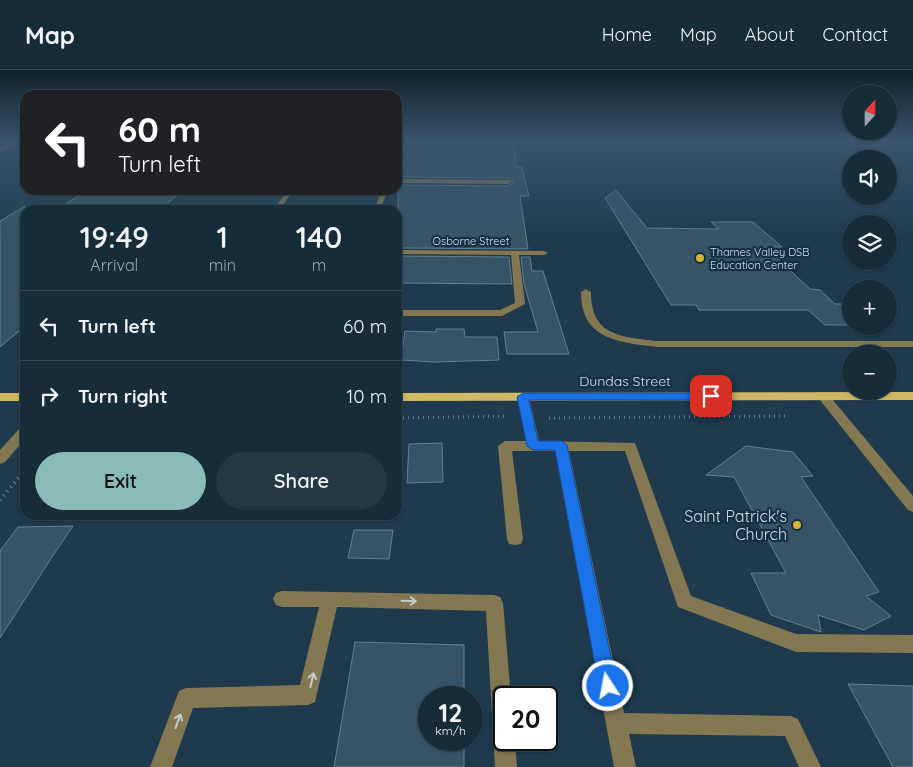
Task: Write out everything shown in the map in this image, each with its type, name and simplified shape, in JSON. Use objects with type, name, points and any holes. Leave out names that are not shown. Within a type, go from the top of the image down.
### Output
[{"type":"main road","name":"Dundas Street","points":[[402,397],[913,396]]},
{"type":"main road","points":[[0,397],[20,397]]},
{"type":"street","points":[[402,181],[508,182]]},
{"type":"street","name":"Osborne Street","points":[[402,252],[544,253]]},
{"type":"street","points":[[402,313],[502,313],[520,304],[515,253]]},
{"type":"street","points":[[586,292],[584,305],[587,316],[598,329],[621,339],[657,344],[913,344]]},
{"type":"street","points":[[823,396],[913,506]]},
{"type":"street","points":[[523,397],[533,446]]},
{"type":"street","points":[[0,459],[20,437]]},
{"type":"street","points":[[561,445],[625,767]]},
{"type":"street","points":[[515,539],[505,446],[630,446],[684,600],[796,643],[913,644]]},
{"type":"street","points":[[282,599],[494,603],[506,767]]},
{"type":"street","points":[[161,767],[186,698],[308,695],[330,599]]},
{"type":"street","points":[[615,722],[792,726],[810,767]]},
{"type":"path","points":[[402,418],[513,416]]},
{"type":"path","points":[[549,418],[791,416]]},
{"type":"path","points":[[0,500],[20,476]]},
{"type":"building","points":[[402,174],[524,174],[529,196],[520,196],[528,249],[402,248],[402,205],[398,205],[398,195],[402,195],[402,185],[508,186],[513,183],[508,178],[402,177]]},
{"type":"building","points":[[616,190],[647,228],[719,229],[711,222],[753,222],[782,247],[765,247],[810,289],[820,290],[835,304],[842,304],[842,325],[825,325],[808,310],[699,310],[696,305],[671,305],[605,198]]},
{"type":"building","points":[[80,195],[177,195],[166,205],[64,205]]},
{"type":"building","points":[[20,209],[20,330],[0,347],[0,221]]},
{"type":"building","points":[[402,256],[509,257],[512,284],[402,283]]},
{"type":"building","points":[[521,257],[530,257],[532,271],[543,271],[569,354],[507,354],[504,332],[538,332],[524,284]]},
{"type":"building","points":[[436,329],[464,329],[465,337],[497,337],[499,360],[435,362],[402,360],[405,331],[436,332]]},
{"type":"building","points":[[442,443],[443,482],[407,483],[409,444]]},
{"type":"building","name":"Saint Patrick's Church","points":[[746,446],[793,452],[813,476],[801,477],[879,592],[866,596],[891,616],[864,630],[818,615],[821,632],[771,615],[751,573],[786,573],[734,477],[706,475]]},
{"type":"building","points":[[73,526],[0,638],[0,551],[18,527]]},
{"type":"building","points":[[354,530],[393,530],[389,559],[348,558]]},
{"type":"building","points":[[355,642],[464,645],[464,686],[418,686],[418,751],[464,751],[464,767],[334,767]]},
{"type":"building","points":[[848,684],[913,686],[913,767],[893,767]]},
{"type":"place","name":"Thames Valley DSB Education Center","points":[[700,258]]},
{"type":"place","name":"Saint Patrick's Church","points":[[797,525]]},
{"type":"route","points":[[608,686],[561,445],[533,446],[523,397],[711,396]]}]
